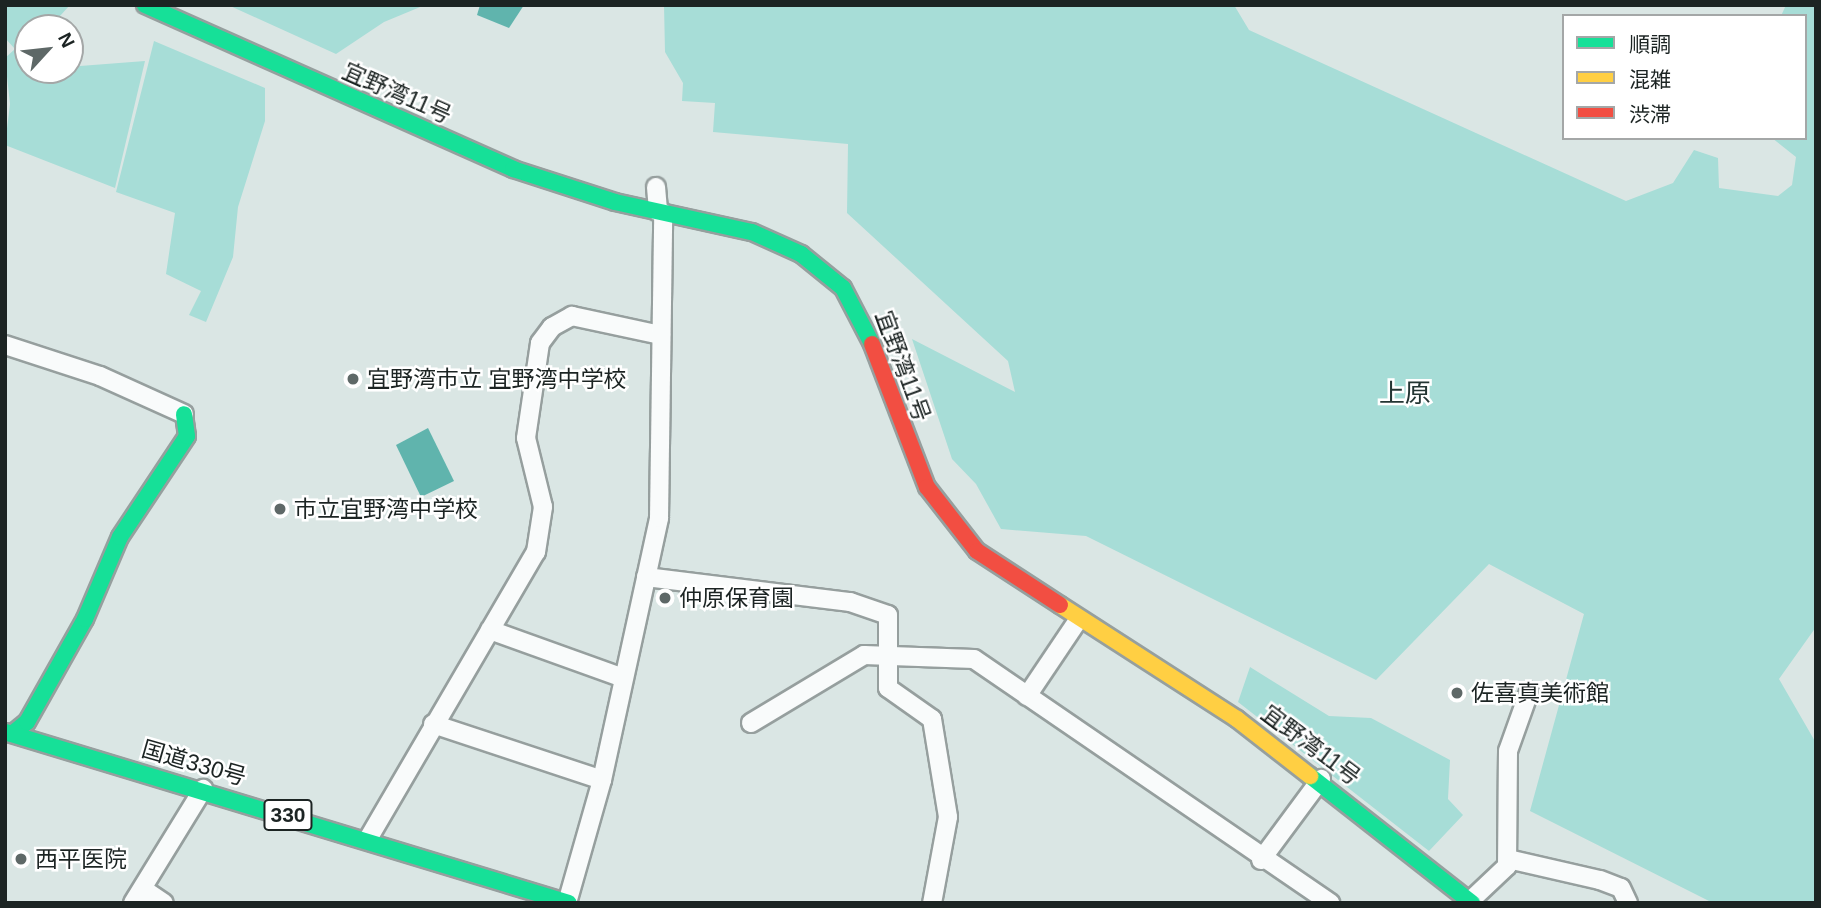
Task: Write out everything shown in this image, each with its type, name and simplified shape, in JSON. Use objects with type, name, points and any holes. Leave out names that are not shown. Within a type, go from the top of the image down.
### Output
[{"type":"main road","name":"宜野湾11号","points":[[145,5],[513,169],[660,212],[776,241],[843,288],[868,329],[902,430],[940,509],[995,566],[1321,779],[1471,902]]},
{"type":"main road","points":[[8,734],[27,722],[85,620],[120,537],[187,436],[184,414]]},
{"type":"main road","name":"国道330号","points":[[8,734],[203,789],[568,903]]},
{"type":"street","points":[[568,903],[602,779],[659,518],[660,212],[656,187]]},
{"type":"street","points":[[368,839],[536,552],[543,507],[526,438],[540,343],[552,327],[572,316],[661,335]]},
{"type":"street","points":[[5,345],[100,376],[184,414]]},
{"type":"street","points":[[646,577],[850,602],[888,615],[888,688],[932,719],[948,817],[932,903]]},
{"type":"street","points":[[1027,696],[1077,620]]},
{"type":"street","points":[[490,631],[623,678]]},
{"type":"street","points":[[751,723],[841,664],[888,653],[974,659],[1261,860],[1331,903]]},
{"type":"street","points":[[1471,902],[1508,859],[1508,751],[1529,692]]},
{"type":"street","points":[[433,724],[602,779]]},
{"type":"street","points":[[1261,860],[1321,779]]},
{"type":"street","points":[[164,903],[138,896],[203,789]]},
{"type":"street","points":[[1508,859],[1600,880],[1621,888],[1628,903]]},
{"type":"shaded area","points":[[5,5],[70,5],[62,14],[14,14],[14,48],[5,38]]},
{"type":"shaded area","points":[[228,5],[425,5],[384,22],[336,54]]},
{"type":"shaded area","points":[[480,5],[524,5],[509,28],[477,15]]},
{"type":"shaded area","points":[[664,5],[1234,5],[1249,30],[1626,201],[1673,183],[1694,150],[1718,158],[1719,188],[1778,196],[1792,185],[1796,157],[1775,140],[1807,140],[1807,14],[1782,14],[1786,5],[1816,5],[1816,627],[1779,679],[1816,743],[1816,903],[1713,903],[1530,811],[1584,614],[1489,564],[1376,680],[1086,536],[1001,529],[976,484],[952,459],[912,339],[1015,392],[1008,361],[847,213],[848,144],[713,132],[715,103],[682,101],[683,83],[665,52]]},
{"type":"shaded area","points":[[154,41],[265,88],[265,121],[238,207],[233,257],[206,322],[189,315],[201,291],[166,274],[175,213],[116,192]]},
{"type":"shaded area","points":[[14,50],[14,84],[84,84],[84,66],[145,61],[115,188],[5,145],[10,104],[5,58]]},
{"type":"shaded area","points":[[428,428],[454,481],[421,497],[396,445]]},
{"type":"shaded area","points":[[1250,667],[1329,716],[1371,718],[1450,760],[1448,799],[1463,815],[1429,851],[1238,702]]},
{"type":"traffic: fast","points":[[145,5],[513,169],[615,202],[752,232],[801,254],[843,288],[872,344]]},
{"type":"traffic: fast","points":[[12,734],[27,722],[85,619],[120,537],[187,436],[184,414]]},
{"type":"traffic: fast","points":[[5,732],[569,903]]},
{"type":"traffic: fast","points":[[1310,776],[1472,903]]},
{"type":"traffic: slow","points":[[1060,605],[1237,719],[1310,776]]},
{"type":"traffic: jam","points":[[872,344],[927,487],[977,551],[1060,605]]},
{"type":"place","name":"宜野湾市立 宜野湾中学校","points":[[353,379]]},
{"type":"place","name":"市立宜野湾中学校","points":[[280,509]]},
{"type":"place","name":"仲原保育園","points":[[665,598]]},
{"type":"place","name":"佐喜真美術館","points":[[1457,693]]},
{"type":"place","name":"西平医院","points":[[21,859]]},
{"type":"district","name":"上原","points":[[1405,394]]}]
